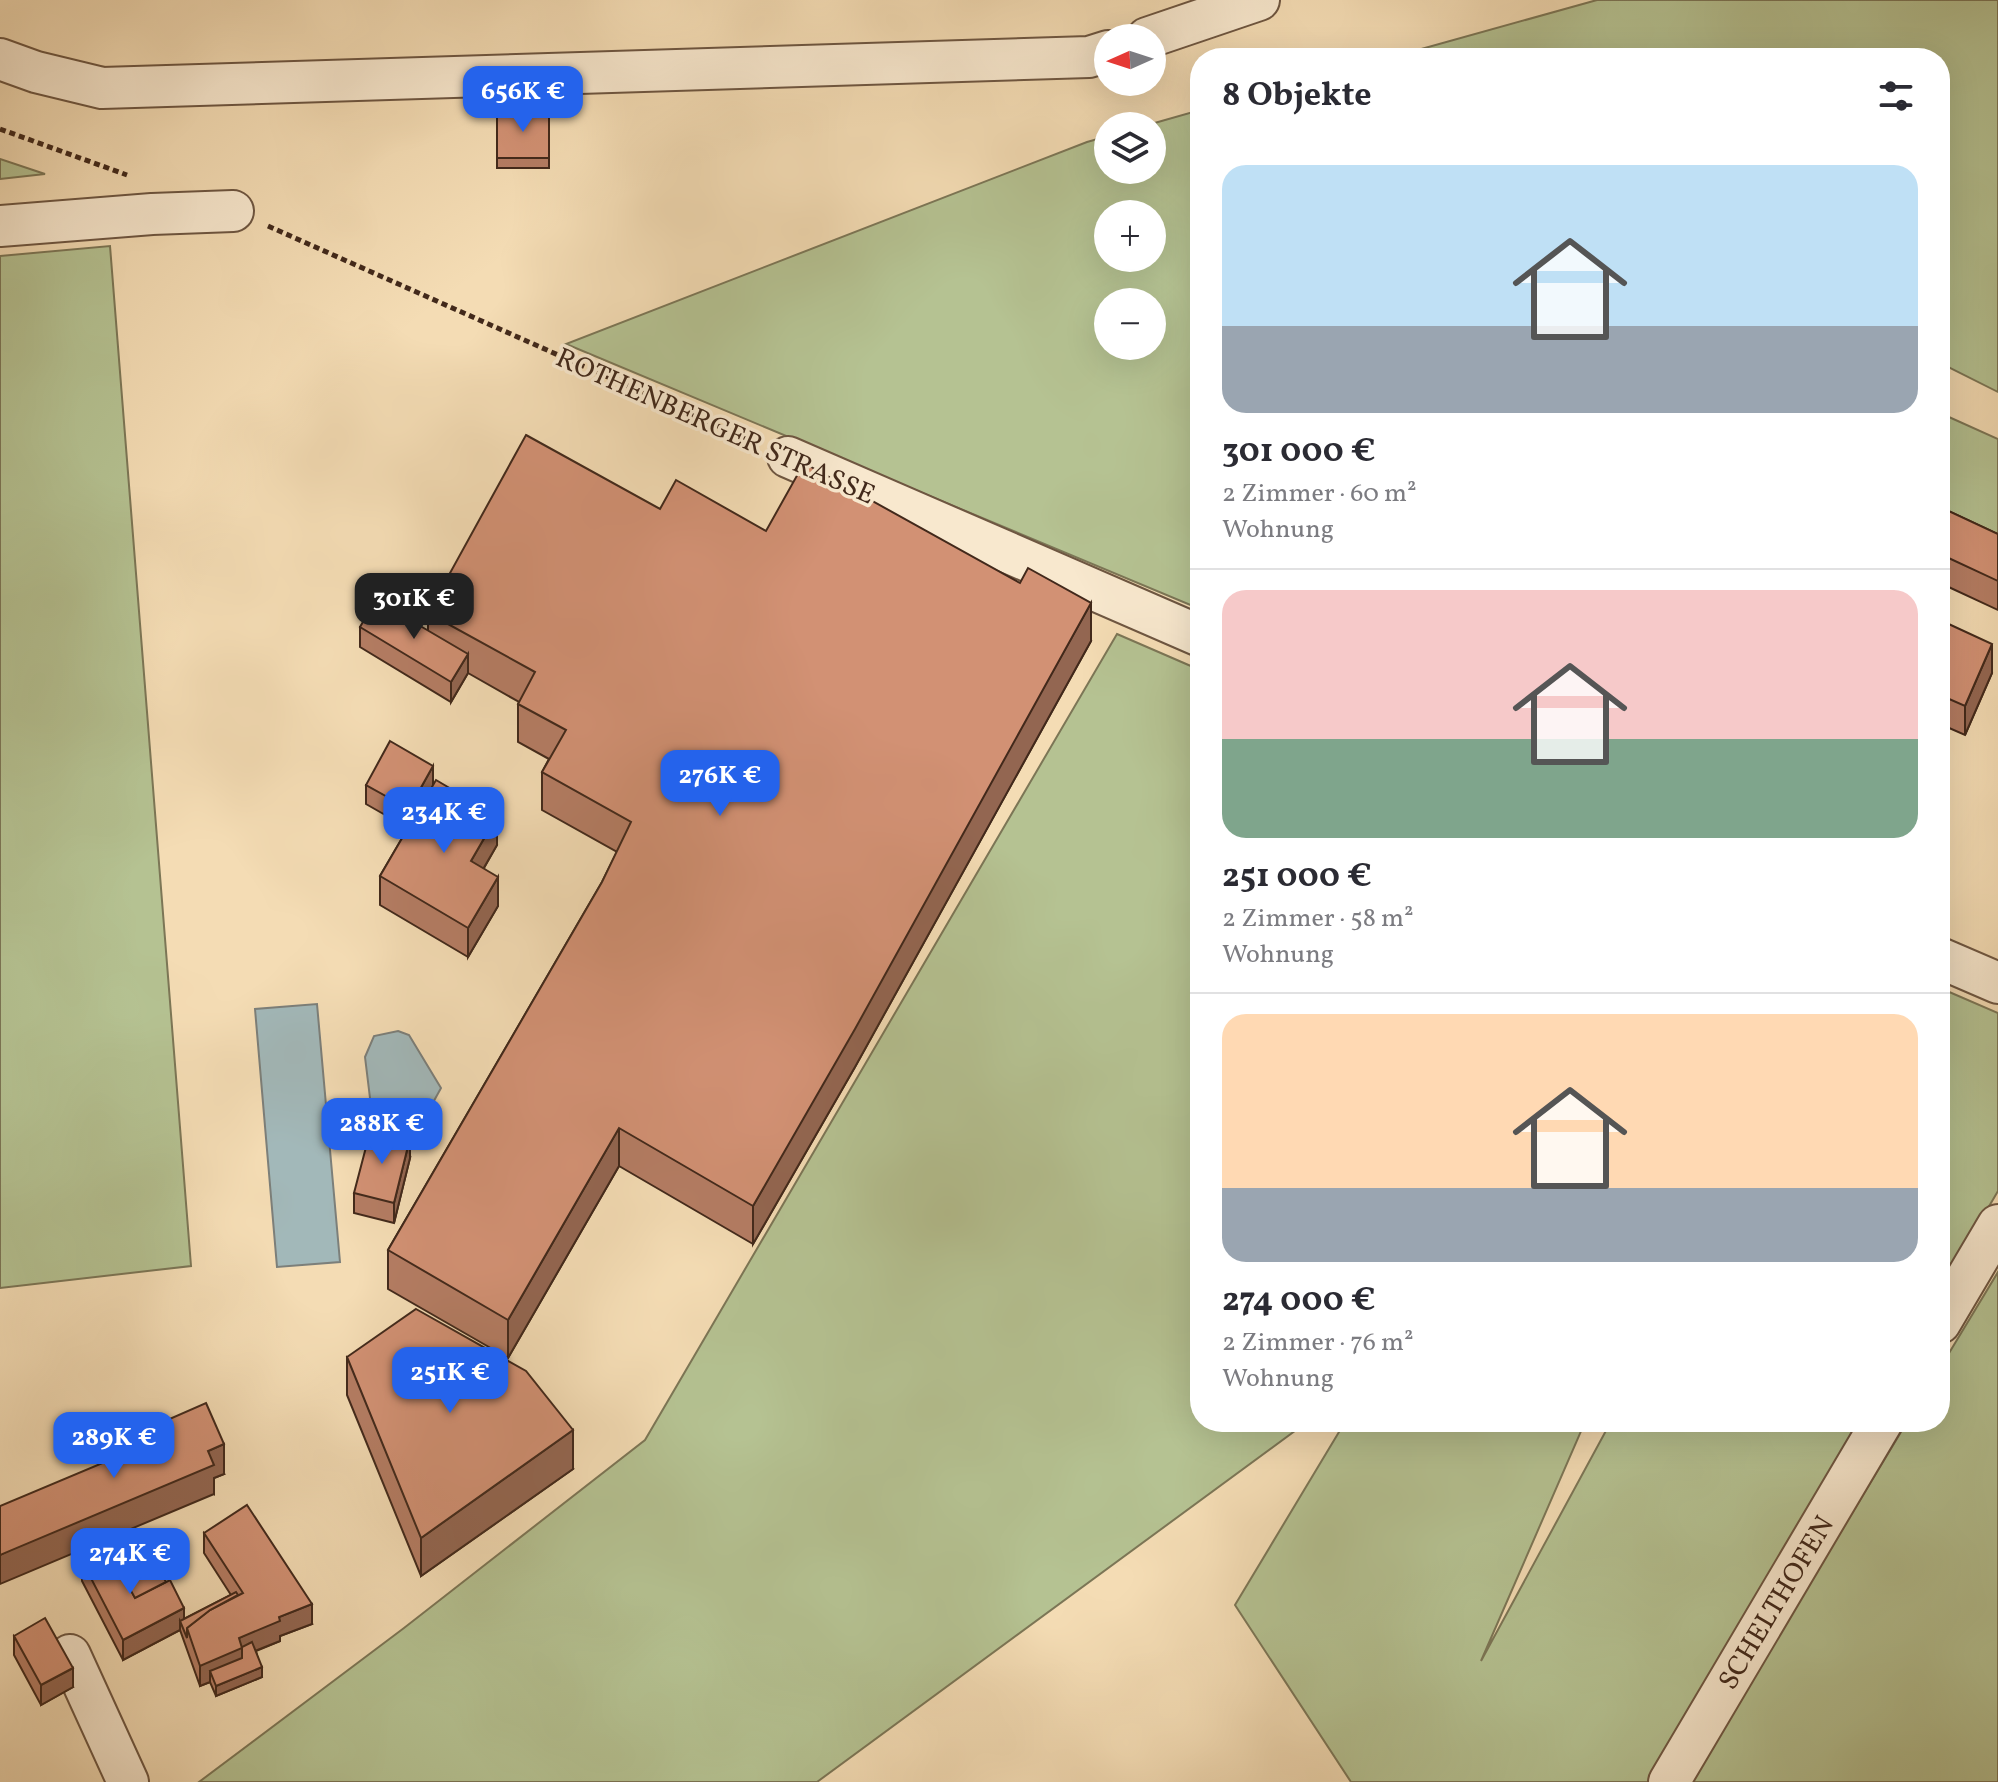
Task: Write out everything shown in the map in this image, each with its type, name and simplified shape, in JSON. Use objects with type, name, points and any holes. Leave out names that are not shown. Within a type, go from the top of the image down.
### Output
[{"type":"lane","points":[[1166,32],[1259,0]]},
{"type":"lane","points":[[0,59],[36,72],[102,88],[1094,55]]},
{"type":"lane","points":[[0,226],[233,211]]},
{"type":"lane","name":"ROTHENBERGER STRASSE","points":[[788,457],[1190,632]]},
{"type":"lane","points":[[1950,962],[1998,983]]},
{"type":"lane","points":[[1950,1306],[1998,1225]]},
{"type":"lane","name":"SCHELTHOFEN","points":[[1669,1782],[1876,1432]]},
{"type":"lane","points":[[70,1655],[128,1782]]},
{"type":"path","points":[[0,129],[130,176]]},
{"type":"path","name":"ROTHENBERGER STRASSE","points":[[233,211],[788,457]]},
{"type":"green space","points":[[1597,0],[1998,0],[1998,392],[1950,368],[1950,48],[1425,48]]},
{"type":"green space","points":[[1190,113],[1190,605],[566,344],[1094,140],[1094,184],[1166,184],[1166,120]]},
{"type":"green space","points":[[0,159],[45,174],[0,179]]},
{"type":"green space","points":[[110,246],[191,1266],[0,1288],[0,256]]},
{"type":"green space","points":[[1950,417],[1998,439],[1998,563],[1950,541]]},
{"type":"green space","points":[[1117,634],[1190,666],[1190,1432],[1293,1432],[817,1782],[199,1782],[404,1628],[645,1440]]},
{"type":"green space","points":[[1950,992],[1998,1013],[1998,1191],[1950,1273]]},
{"type":"green space","points":[[1998,1272],[1998,1782],[1690,1782],[1901,1432],[1950,1432],[1950,1351]]},
{"type":"green space","points":[[1339,1432],[1581,1432],[1481,1661],[1605,1432],[1857,1432],[1653,1782],[1351,1782],[1235,1605]]},
{"type":"shaded area","points":[[317,1004],[340,1262],[277,1267],[255,1009]]},
{"type":"shaded area","points":[[398,1031],[409,1035],[441,1088],[407,1150],[375,1139],[365,1057],[374,1036]]},
{"type":"building","points":[[497,111],[549,111],[549,158],[497,158]]},
{"type":"building","points":[[526,435],[660,509],[676,480],[766,531],[804,463],[1020,583],[1028,568],[1091,603],[855,1029],[753,1206],[619,1128],[508,1320],[388,1250],[602,882],[631,822],[542,772],[566,730],[518,704],[535,672],[428,613]]},
{"type":"building","points":[[1950,512],[1998,534],[1998,581],[1950,559]]},
{"type":"building","points":[[376,600],[468,654],[451,682],[360,627]]},
{"type":"building","points":[[1950,625],[1992,644],[1965,706],[1950,699]]},
{"type":"building","points":[[390,741],[433,766],[409,809],[366,785]]},
{"type":"building","points":[[436,780],[497,816],[471,861],[498,877],[468,928],[380,876]]},
{"type":"building","points":[[371,1128],[410,1138],[394,1203],[354,1193]]},
{"type":"building","points":[[416,1309],[526,1371],[573,1430],[421,1538],[347,1357]]},
{"type":"building","points":[[206,1403],[224,1444],[208,1451],[214,1465],[0,1555],[0,1506],[155,1441],[149,1428]]},
{"type":"building","points":[[247,1505],[312,1604],[239,1638],[242,1648],[200,1666],[187,1628],[210,1610],[243,1593],[204,1533]]},
{"type":"building","points":[[109,1547],[135,1598],[170,1580],[184,1608],[123,1640],[82,1561]]},
{"type":"building","points":[[156,1564],[166,1582],[135,1598],[125,1580]]},
{"type":"building","points":[[236,1592],[238,1595],[210,1610],[187,1628],[187,1638],[180,1621]]},
{"type":"building","points":[[45,1618],[73,1668],[41,1685],[14,1636]]},
{"type":"building","points":[[252,1642],[262,1667],[216,1686],[210,1671],[242,1658],[242,1647]]}]
